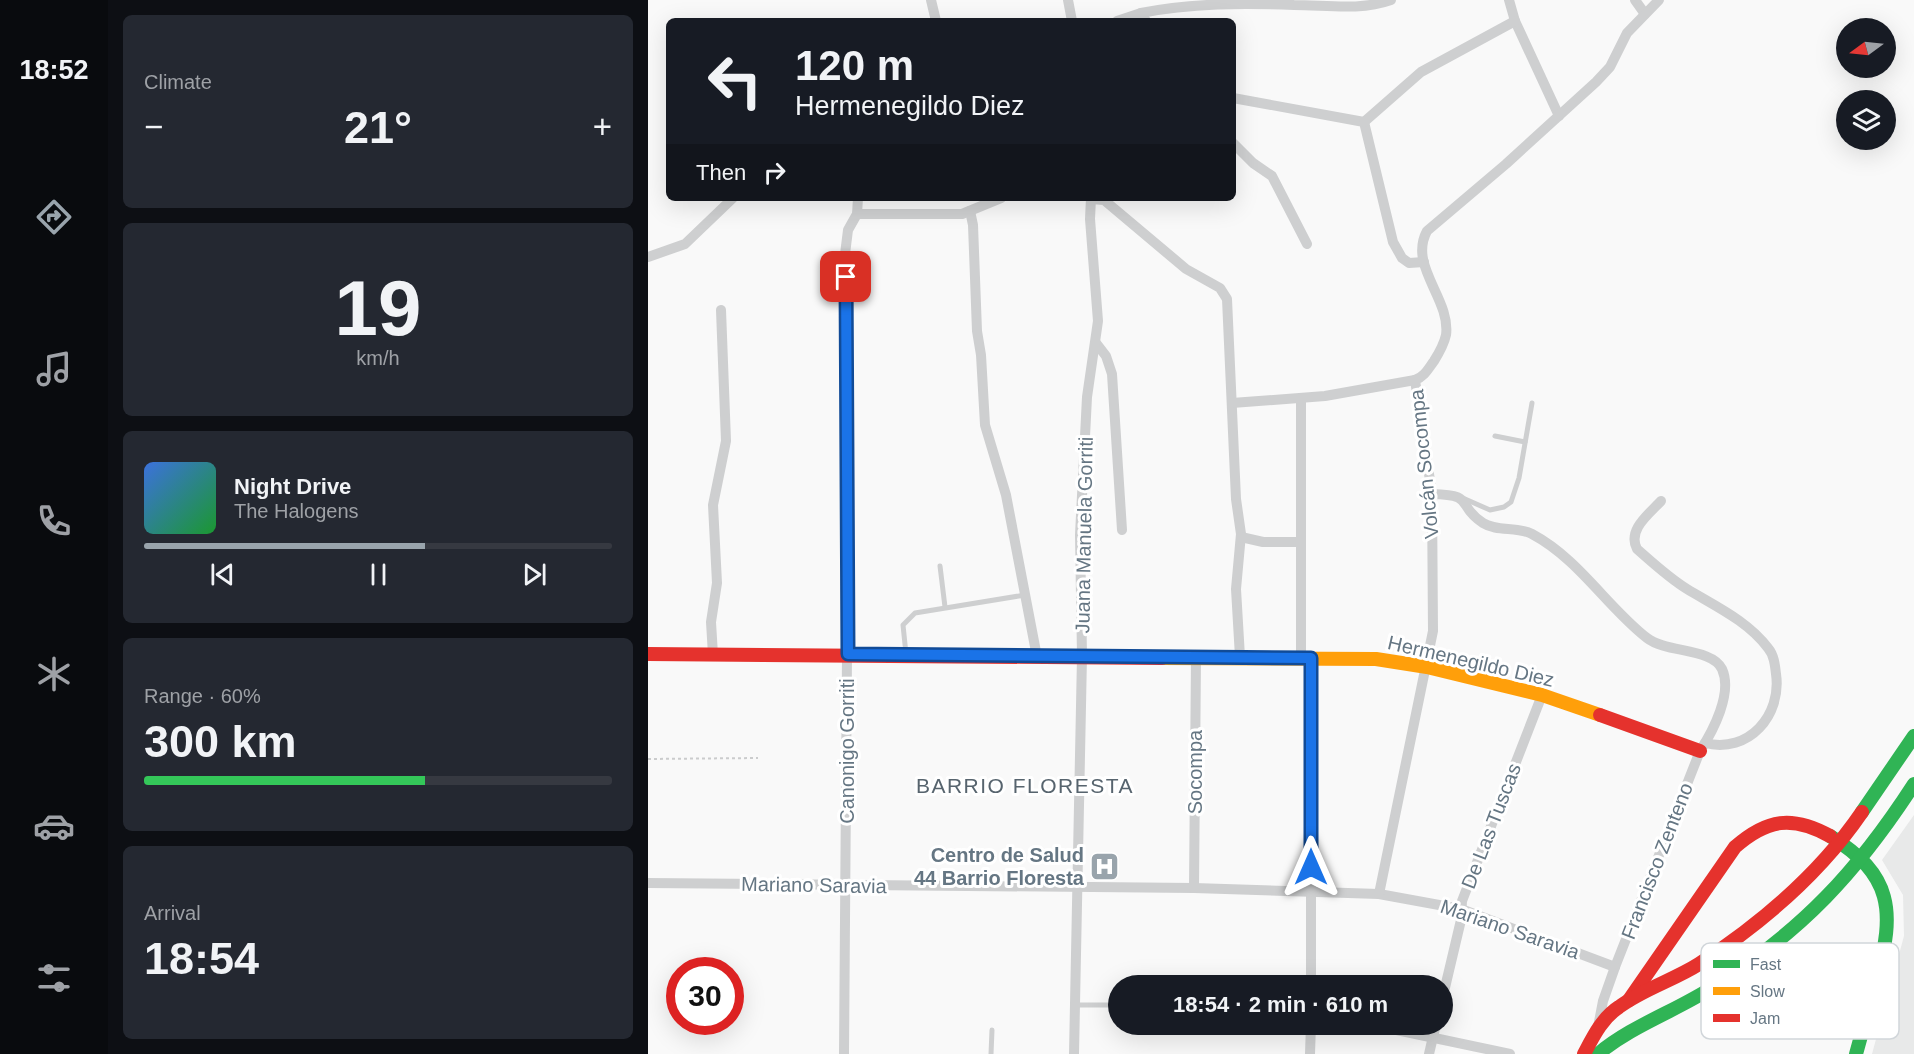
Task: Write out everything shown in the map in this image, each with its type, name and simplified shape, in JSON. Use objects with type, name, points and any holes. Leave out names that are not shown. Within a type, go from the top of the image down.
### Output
[{"type":"main road","name":"Hermenegildo Diez","points":[[648,654],[1376,659],[1427,667],[1542,695],[1703,747]]},
{"type":"main road","points":[[1729,943],[1758,923],[1832,853],[1914,736]]},
{"type":"main road","points":[[1777,943],[1797,927],[1854,870],[1914,784]]},
{"type":"main road","points":[[1629,1000],[1735,847],[1746,836],[1769,823],[1800,822],[1828,833],[1860,858],[1876,877],[1887,902],[1888,930],[1886,943]]},
{"type":"main road","points":[[1584,1054],[1597,1029],[1629,1000],[1701,962]]},
{"type":"main road","points":[[1598,1054],[1613,1041],[1701,993]]},
{"type":"main road","points":[[1856,1054],[1860,1039]]},
{"type":"street","points":[[931,0],[935,18]]},
{"type":"street","points":[[1068,0],[1071,18]]},
{"type":"street","points":[[1144,17],[1187,6],[1364,7],[1391,0]]},
{"type":"street","points":[[1509,0],[1515,21],[1558,116]]},
{"type":"street","points":[[1635,0],[1645,14]]},
{"type":"street","name":"Volcán Socompa","points":[[1379,894],[1427,667],[1435,608],[1432,494],[1415,380],[1422,377],[1428,370],[1446,336],[1443,312],[1424,261],[1422,243],[1427,231],[1606,71],[1627,33],[1659,0]]},
{"type":"street","points":[[1364,122],[1421,72],[1515,21]]},
{"type":"street","points":[[1236,99],[1364,122]]},
{"type":"street","points":[[1364,122],[1393,242],[1402,258],[1409,263],[1424,261]]},
{"type":"street","points":[[1236,146],[1253,163],[1272,176],[1307,244]]},
{"type":"street","points":[[648,257],[685,244],[730,201]]},
{"type":"street","name":"Canonigo Gorriti","points":[[844,1054],[848,654],[845,254],[848,230],[857,214],[858,201]]},
{"type":"street","name":"Juana Manuela Gorriti","points":[[1074,1054],[1082,656],[1080,535],[1088,397],[1098,321],[1090,219],[1091,201]]},
{"type":"street","points":[[1105,201],[1186,269],[1223,292],[1228,307],[1236,499],[1241,537],[1236,589],[1240,657]]},
{"type":"street","points":[[857,214],[970,211],[981,202]]},
{"type":"street","points":[[970,211],[985,425],[1006,495],[1037,657]]},
{"type":"street","points":[[713,654],[711,622],[717,583],[713,506],[726,441],[721,310]]},
{"type":"street","points":[[1096,343],[1110,362],[1112,374],[1122,530]]},
{"type":"street","points":[[1232,403],[1301,398],[1415,380]]},
{"type":"street","points":[[1301,398],[1301,542],[1306,658],[1311,975]]},
{"type":"street","points":[[1432,494],[1463,498]]},
{"type":"street","name":"Francisco Zenteno","points":[[1463,498],[1483,523],[1531,534],[1557,551],[1648,639],[1716,663],[1724,677],[1723,695],[1712,731],[1703,747],[1615,967],[1603,1001],[1597,1029]]},
{"type":"street","points":[[1661,501],[1634,531],[1633,543],[1637,549],[1675,580],[1730,614],[1759,638],[1773,657],[1778,694],[1764,725],[1750,737],[1723,745],[1703,747]]},
{"type":"street","points":[[1241,537],[1263,542],[1301,542]]},
{"type":"street","name":"Socompa","points":[[1194,888],[1196,657]]},
{"type":"street","name":"De Las Tuscas","points":[[1447,975],[1461,909],[1542,695]]},
{"type":"street","name":"Mariano Saravia","points":[[648,883],[1077,886],[1311,890],[1379,894],[1461,909],[1615,967]]},
{"type":"street","points":[[1310,1054],[1311,1035]]},
{"type":"street","points":[[1423,1035],[1510,1054]]},
{"type":"street","points":[[1429,1054],[1433,1037]]},
{"type":"lane","points":[[1463,498],[1490,510],[1504,507],[1510,502],[1519,478],[1532,403]]},
{"type":"lane","points":[[1495,436],[1526,442]]},
{"type":"lane","points":[[940,566],[945,607]]},
{"type":"lane","points":[[906,655],[904,624],[915,613],[1025,595]]},
{"type":"lane","points":[[1075,1005],[1108,1005]]},
{"type":"lane","points":[[991,1054],[992,1030]]},
{"type":"path","points":[[648,759],[758,758]]},
{"type":"shaded area","points":[[1914,815],[1914,1054],[1872,1054],[1876,1039],[1899,1039],[1899,954],[1904,936],[1903,895],[1882,860]]},
{"type":"traffic: fast","points":[[1862,812],[1914,736]]},
{"type":"traffic: fast","points":[[1775,943],[1826,898],[1849,872],[1893,816],[1914,784]]},
{"type":"traffic: fast","points":[[1830,836],[1866,865],[1877,880],[1884,897],[1887,914],[1885,943]]},
{"type":"traffic: fast","points":[[1598,1054],[1625,1035],[1701,994]]},
{"type":"traffic: fast","points":[[1856,1054],[1860,1039]]},
{"type":"traffic: slow","points":[[1162,658],[1376,659],[1427,667],[1542,695],[1600,715]]},
{"type":"traffic: jam","points":[[648,654],[1162,658]]},
{"type":"traffic: jam","points":[[1600,715],[1700,751]]},
{"type":"traffic: jam","points":[[1729,943],[1767,914],[1808,877],[1827,857],[1862,812]]},
{"type":"traffic: jam","points":[[1629,1000],[1735,847],[1758,831],[1780,823],[1804,825],[1830,836]]},
{"type":"traffic: jam","points":[[1584,1054],[1598,1028],[1613,1011],[1638,995],[1701,963]]},
{"type":"place","name":"Centro de Salud 44 Barrio Floresta","points":[[1105,866]]},
{"type":"district","name":"BARRIO FLORESTA","points":[[1025,786]]},
{"type":"route","points":[[846,277],[848,654],[1311,658],[1311,867]]}]
